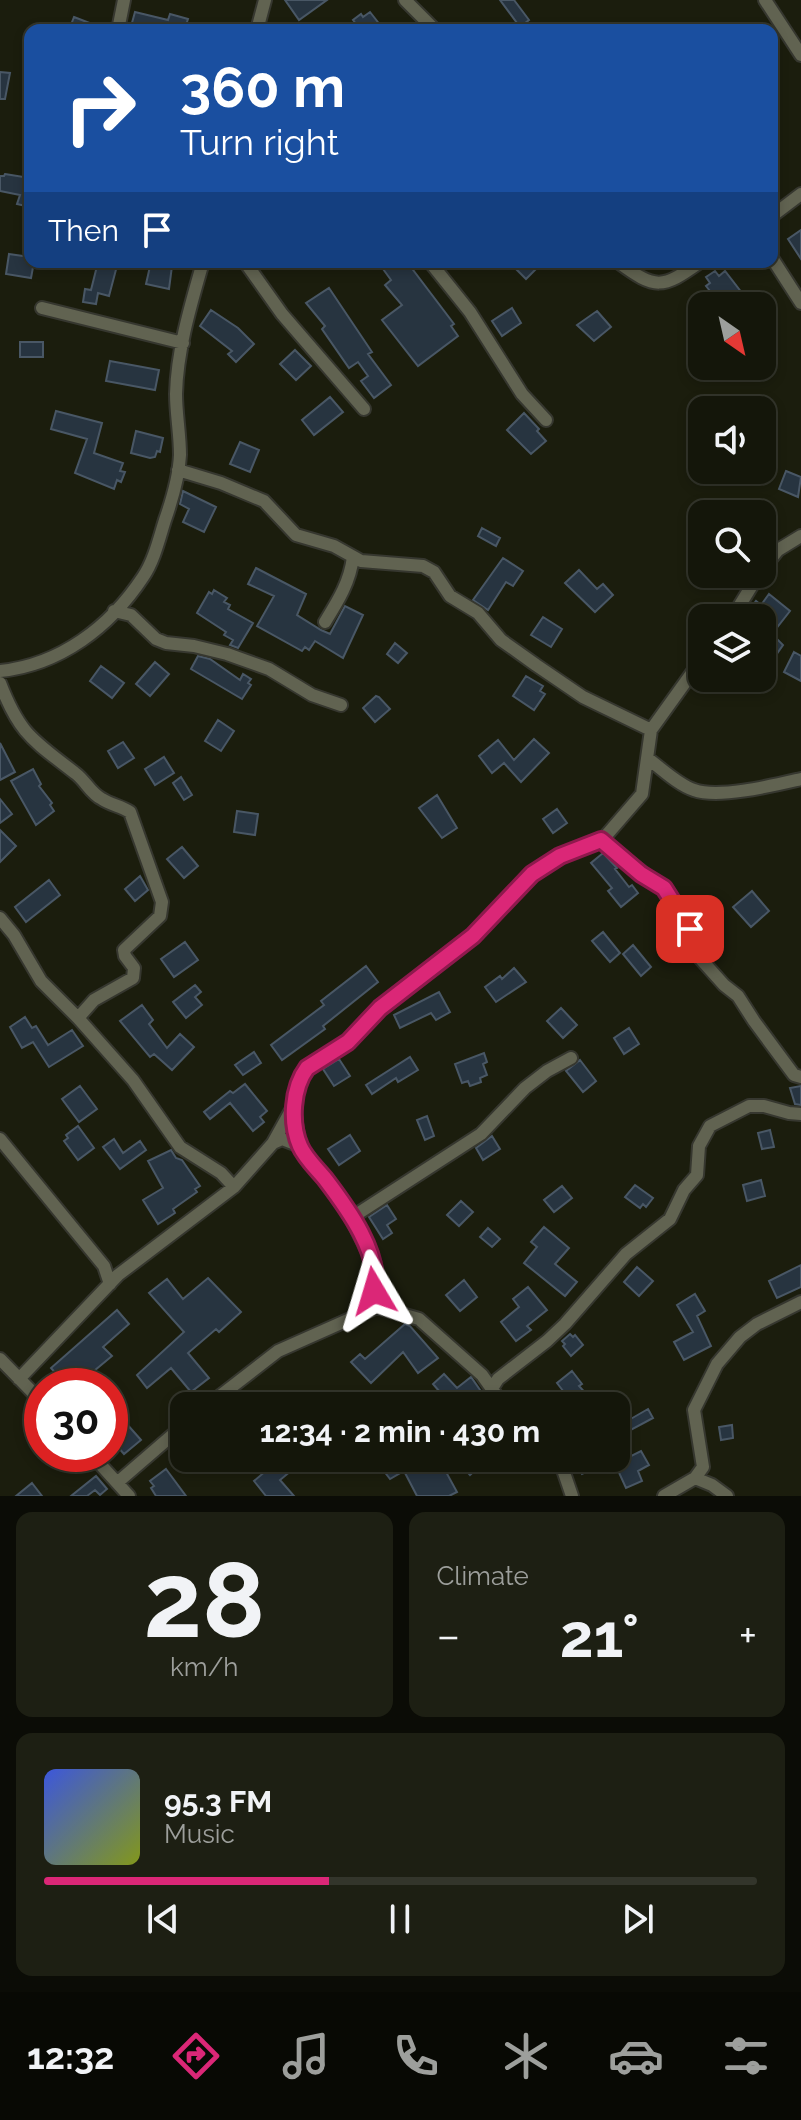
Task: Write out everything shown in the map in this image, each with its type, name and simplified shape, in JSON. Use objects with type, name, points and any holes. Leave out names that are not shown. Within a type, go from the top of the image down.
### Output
[{"type":"street","points":[[119,24],[124,0]]},
{"type":"street","points":[[259,24],[265,0]]},
{"type":"street","points":[[405,0],[429,24]]},
{"type":"street","points":[[765,0],[801,55]]},
{"type":"street","points":[[778,211],[801,194]]},
{"type":"street","points":[[778,267],[801,303]]},
{"type":"street","points":[[0,671],[49,660],[74,648],[114,611],[148,568],[172,500],[178,470],[176,393],[183,343],[202,268]]},
{"type":"street","points":[[249,268],[282,314],[364,409]]},
{"type":"street","points":[[435,268],[470,312],[522,394],[546,420]]},
{"type":"street","points":[[628,268],[654,284],[665,283],[691,268]]},
{"type":"street","points":[[42,308],[183,343]]},
{"type":"street","points":[[178,470],[250,494],[264,501],[296,535],[334,546],[361,561],[423,566],[434,572],[450,596],[478,613],[501,640],[583,697],[651,730]]},
{"type":"street","points":[[776,552],[801,536]]},
{"type":"street","points":[[325,622],[343,593],[353,557]]},
{"type":"street","points":[[114,611],[131,615],[156,639],[227,654],[269,669],[312,695],[341,705]]},
{"type":"street","points":[[19,1379],[118,1275],[234,1187],[273,1143],[293,1107],[307,1068],[348,1042],[380,1008],[473,936],[532,874],[560,856],[601,840],[642,794],[651,730],[688,678]]},
{"type":"street","points":[[0,683],[11,712],[37,745],[77,774],[102,800],[130,812],[162,902],[160,916],[124,950],[134,968],[133,978],[94,1000],[78,1018]]},
{"type":"street","points":[[647,758],[694,790],[756,789],[801,779]]},
{"type":"street","points":[[601,840],[669,893],[690,929],[698,956],[738,996],[794,1075],[801,1077]]},
{"type":"street","points":[[0,918],[14,935],[41,981],[133,1080],[180,1147],[221,1173],[234,1187]]},
{"type":"street","points":[[351,1218],[481,1134],[525,1088],[571,1058]]},
{"type":"street","points":[[225,1392],[278,1351],[377,1307],[419,1319],[482,1375],[491,1390],[498,1379],[565,1324],[626,1254],[670,1219],[684,1190],[697,1175],[699,1146],[710,1126],[749,1106],[801,1114]]},
{"type":"street","points":[[293,1107],[300,1146],[351,1218],[373,1258],[377,1277],[372,1297],[377,1307]]},
{"type":"street","points":[[0,1139],[104,1266],[110,1284]]},
{"type":"street","points":[[273,1143],[282,1139],[300,1146]]},
{"type":"street","points":[[664,1496],[695,1478],[703,1467],[694,1410],[717,1364],[740,1337],[757,1324],[801,1302]]},
{"type":"street","points":[[0,1359],[24,1384]]},
{"type":"street","points":[[118,1482],[170,1437]]},
{"type":"street","points":[[108,1472],[129,1496]]},
{"type":"street","points":[[564,1472],[572,1496]]},
{"type":"street","points":[[695,1478],[727,1496]]},
{"type":"building","points":[[285,0],[327,0],[299,20]]},
{"type":"building","points":[[500,0],[514,0],[529,20],[518,24]]},
{"type":"building","points":[[135,12],[168,20],[170,14],[188,19],[186,24],[132,24]]},
{"type":"building","points":[[370,12],[379,24],[356,24],[353,20],[361,14],[363,17]]},
{"type":"building","points":[[74,17],[92,24],[71,24]]},
{"type":"building","points":[[0,72],[10,73],[5,99],[0,99]]},
{"type":"building","points":[[0,176],[24,177],[24,206],[17,204],[20,195],[0,191]]},
{"type":"building","points":[[801,230],[801,259],[788,239]]},
{"type":"building","points":[[9,254],[24,256],[24,268],[33,268],[31,278],[6,274]]},
{"type":"building","points":[[96,268],[116,268],[109,296],[98,293],[96,304],[83,302],[85,289],[91,290]]},
{"type":"building","points":[[150,268],[172,268],[169,289],[146,284]]},
{"type":"building","points":[[382,268],[412,268],[454,324],[451,326],[458,336],[418,366],[382,320],[402,305],[385,285],[391,280]]},
{"type":"building","points":[[515,268],[537,268],[526,279]]},
{"type":"building","points":[[715,271],[719,276],[725,271],[741,292],[711,292],[706,286],[710,283],[706,277]]},
{"type":"building","points":[[329,288],[372,352],[368,354],[391,385],[374,398],[361,381],[368,376],[358,362],[349,368],[322,329],[325,326],[306,303]]},
{"type":"building","points":[[512,308],[521,323],[502,336],[492,321]]},
{"type":"building","points":[[211,310],[238,328],[254,344],[236,362],[228,354],[232,351],[200,326]]},
{"type":"building","points":[[597,311],[611,327],[594,341],[577,325]]},
{"type":"building","points":[[20,342],[43,342],[43,357],[20,357]]},
{"type":"building","points":[[295,350],[311,366],[296,380],[280,364]]},
{"type":"building","points":[[110,361],[159,370],[155,390],[106,381]]},
{"type":"building","points":[[330,397],[343,412],[314,435],[302,420]]},
{"type":"building","points":[[56,411],[102,423],[94,453],[123,463],[120,471],[125,472],[114,489],[75,473],[87,439],[51,429]]},
{"type":"building","points":[[524,413],[546,441],[531,454],[507,430]]},
{"type":"building","points":[[136,431],[163,438],[160,452],[157,451],[155,457],[131,453]]},
{"type":"building","points":[[240,442],[259,450],[250,472],[230,464]]},
{"type":"building","points":[[786,471],[801,477],[798,497],[779,489]]},
{"type":"building","points":[[183,491],[216,507],[204,532],[183,522],[189,509],[180,504]]},
{"type":"building","points":[[482,528],[500,538],[496,546],[478,536]]},
{"type":"building","points":[[503,558],[523,571],[513,586],[506,582],[488,610],[473,600]]},
{"type":"building","points":[[256,568],[306,594],[297,615],[330,634],[345,606],[363,615],[343,658],[315,641],[309,650],[305,647],[302,651],[257,626],[274,596],[248,584]]},
{"type":"building","points":[[579,570],[597,589],[603,584],[613,595],[595,612],[565,583]]},
{"type":"building","points":[[214,590],[227,598],[224,602],[230,605],[228,609],[253,623],[238,648],[230,645],[233,640],[224,635],[226,632],[197,613],[209,592],[212,594]]},
{"type":"building","points":[[769,594],[790,611],[776,629],[776,604],[762,604]]},
{"type":"building","points":[[543,617],[562,629],[551,647],[531,635]]},
{"type":"building","points":[[776,638],[783,645],[776,655]]},
{"type":"building","points":[[395,643],[407,653],[398,663],[387,654]]},
{"type":"building","points":[[794,652],[801,656],[801,681],[784,672]]},
{"type":"building","points":[[198,656],[210,659],[240,680],[243,674],[251,679],[248,683],[251,685],[242,699],[191,669]]},
{"type":"building","points":[[155,662],[169,674],[150,696],[136,684]]},
{"type":"building","points":[[101,666],[124,683],[112,698],[90,681]]},
{"type":"building","points":[[526,676],[543,686],[540,691],[545,694],[534,710],[513,696]]},
{"type":"building","points":[[376,696],[390,709],[375,722],[363,708]]},
{"type":"building","points":[[218,720],[234,731],[221,751],[205,741]]},
{"type":"building","points":[[534,739],[549,753],[521,782],[504,763],[492,773],[479,756],[498,740],[514,760]]},
{"type":"building","points":[[123,742],[134,758],[118,768],[108,751]]},
{"type":"building","points":[[0,743],[15,772],[0,780]]},
{"type":"building","points":[[164,757],[174,773],[155,785],[145,769]]},
{"type":"building","points":[[33,769],[54,811],[36,825],[11,781]]},
{"type":"building","points":[[181,777],[192,795],[184,800],[173,783]]},
{"type":"building","points":[[437,795],[457,828],[442,838],[419,808]]},
{"type":"building","points":[[0,799],[12,814],[0,823]]},
{"type":"building","points":[[557,809],[567,823],[553,833],[543,819]]},
{"type":"building","points":[[237,811],[258,814],[255,835],[234,832]]},
{"type":"building","points":[[0,830],[16,846],[0,862]]},
{"type":"building","points":[[182,847],[198,866],[184,878],[167,859]]},
{"type":"building","points":[[603,853],[629,887],[632,885],[638,893],[621,907],[608,891],[612,888],[591,863]]},
{"type":"building","points":[[140,876],[148,890],[135,901],[125,889]]},
{"type":"building","points":[[49,880],[60,895],[26,922],[15,907]]},
{"type":"building","points":[[752,891],[769,911],[751,927],[733,907]]},
{"type":"building","points":[[603,932],[620,953],[610,962],[592,941]]},
{"type":"building","points":[[185,942],[198,960],[174,977],[161,959]]},
{"type":"building","points":[[633,945],[651,967],[641,976],[623,954]]},
{"type":"building","points":[[366,966],[378,982],[323,1026],[325,1029],[282,1060],[271,1045],[324,1005],[321,1001]]},
{"type":"building","points":[[514,968],[526,982],[496,1002],[485,987],[500,976],[502,979]]},
{"type":"building","points":[[195,985],[201,992],[195,997],[202,1005],[186,1018],[173,1002]]},
{"type":"building","points":[[439,992],[450,1012],[436,1020],[431,1013],[400,1028],[394,1015]]},
{"type":"building","points":[[142,1005],[153,1020],[149,1024],[167,1048],[180,1034],[194,1047],[172,1070],[154,1054],[150,1057],[120,1021]]},
{"type":"building","points":[[561,1008],[577,1025],[563,1038],[547,1021]]},
{"type":"building","points":[[25,1017],[32,1028],[36,1026],[48,1045],[72,1030],[83,1046],[49,1067],[33,1042],[22,1048],[10,1027]]},
{"type":"building","points":[[629,1028],[639,1044],[624,1054],[614,1038]]},
{"type":"building","points":[[254,1052],[261,1063],[243,1075],[235,1065]]},
{"type":"building","points":[[484,1053],[487,1062],[483,1064],[487,1075],[480,1078],[481,1082],[470,1086],[468,1081],[462,1083],[455,1064]]},
{"type":"building","points":[[410,1057],[418,1070],[398,1082],[396,1078],[372,1094],[366,1085]]},
{"type":"building","points":[[339,1059],[350,1076],[334,1086],[323,1069]]},
{"type":"building","points":[[580,1060],[596,1081],[583,1092],[566,1071]]},
{"type":"building","points":[[245,1084],[267,1111],[260,1117],[264,1122],[253,1131],[230,1103],[210,1119],[204,1112],[230,1091],[233,1093]]},
{"type":"building","points":[[80,1086],[97,1109],[79,1122],[62,1099]]},
{"type":"building","points":[[801,1086],[801,1105],[795,1104],[790,1088]]},
{"type":"building","points":[[427,1116],[434,1136],[425,1140],[417,1120]]},
{"type":"building","points":[[78,1126],[94,1148],[78,1160],[64,1141],[68,1138],[66,1135]]},
{"type":"building","points":[[770,1130],[774,1147],[762,1149],[758,1133]]},
{"type":"building","points":[[350,1135],[360,1151],[339,1165],[328,1149]]},
{"type":"building","points":[[492,1136],[500,1149],[483,1160],[476,1148]]},
{"type":"building","points":[[114,1139],[123,1153],[140,1141],[146,1150],[120,1169],[103,1147]]},
{"type":"building","points":[[171,1150],[200,1186],[195,1189],[197,1192],[173,1209],[175,1213],[158,1224],[143,1200],[163,1188],[148,1161]]},
{"type":"building","points":[[761,1180],[765,1196],[747,1201],[743,1185]]},
{"type":"building","points":[[635,1185],[653,1198],[646,1207],[643,1204],[640,1208],[625,1197]]},
{"type":"building","points":[[562,1186],[572,1198],[554,1212],[544,1200]]},
{"type":"building","points":[[461,1201],[473,1212],[459,1226],[447,1215]]},
{"type":"building","points":[[387,1205],[396,1219],[387,1225],[392,1233],[383,1239],[369,1217]]},
{"type":"building","points":[[544,1227],[569,1248],[555,1264],[577,1282],[565,1296],[524,1263],[537,1247],[531,1242]]},
{"type":"building","points":[[488,1228],[500,1239],[492,1247],[480,1237]]},
{"type":"building","points":[[801,1265],[801,1287],[777,1298],[769,1281]]},
{"type":"building","points":[[637,1267],[653,1281],[639,1296],[624,1282]]},
{"type":"building","points":[[208,1278],[241,1312],[188,1353],[209,1378],[191,1392],[171,1368],[147,1388],[137,1375],[184,1332],[149,1293],[167,1279],[183,1299]]},
{"type":"building","points":[[464,1280],[477,1297],[460,1311],[446,1295]]},
{"type":"building","points":[[528,1287],[547,1310],[527,1326],[531,1330],[516,1341],[501,1322],[519,1307],[513,1299]]},
{"type":"building","points":[[695,1294],[705,1311],[697,1316],[711,1346],[684,1360],[674,1342],[693,1332],[677,1305]]},
{"type":"building","points":[[117,1310],[129,1324],[103,1347],[112,1356],[98,1368],[51,1368]]},
{"type":"building","points":[[405,1324],[438,1358],[418,1373],[403,1352],[371,1383],[351,1362],[360,1354],[365,1359]]},
{"type":"building","points":[[570,1334],[575,1335],[583,1345],[571,1356],[562,1341]]},
{"type":"building","points":[[572,1371],[584,1392],[564,1392],[557,1383]]},
{"type":"building","points":[[444,1374],[457,1388],[471,1377],[482,1392],[440,1392],[433,1384]]},
{"type":"building","points":[[648,1409],[653,1418],[630,1430],[630,1419]]},
{"type":"building","points":[[128,1425],[141,1440],[128,1451]]},
{"type":"building","points":[[732,1425],[733,1438],[721,1440],[719,1427]]},
{"type":"building","points":[[641,1451],[649,1465],[638,1471],[642,1481],[626,1488],[619,1472],[630,1472],[630,1456]]},
{"type":"building","points":[[166,1469],[186,1496],[156,1496],[150,1481]]},
{"type":"building","points":[[265,1472],[290,1472],[280,1480],[294,1496],[266,1496],[254,1481]]},
{"type":"building","points":[[385,1472],[402,1472],[390,1479]]},
{"type":"building","points":[[405,1472],[446,1472],[457,1492],[449,1496],[417,1496]]},
{"type":"building","points":[[96,1476],[107,1489],[100,1495],[95,1490],[87,1496],[71,1496]]},
{"type":"building","points":[[32,1483],[42,1496],[16,1496]]},
{"type":"route","points":[[374,1291],[377,1277],[373,1258],[340,1200],[300,1146],[293,1107],[307,1068],[348,1042],[380,1008],[473,936],[532,874],[560,856],[601,840],[641,874],[664,888],[690,929]]}]
